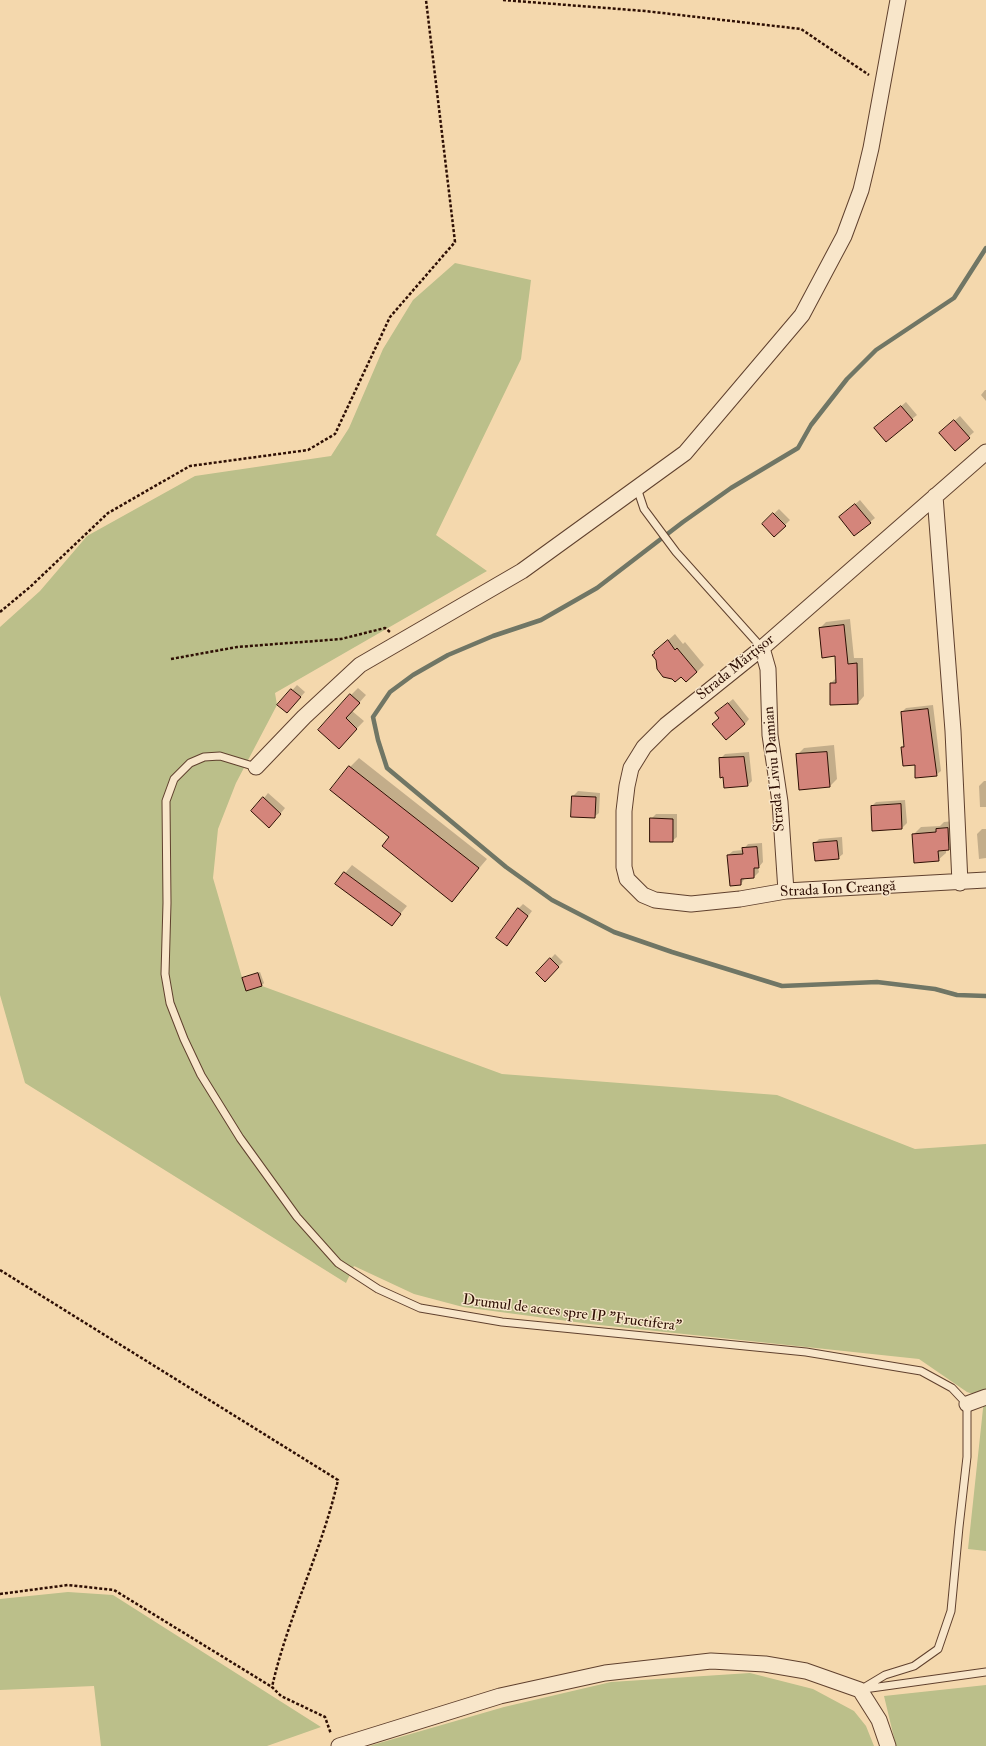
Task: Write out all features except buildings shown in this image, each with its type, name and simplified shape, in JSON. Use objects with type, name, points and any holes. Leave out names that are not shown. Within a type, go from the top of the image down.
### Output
[{"type":"street","points":[[256,767],[304,716],[360,665],[522,571],[685,452],[802,315],[844,236],[861,190],[871,148],[898,0]]},
{"type":"street","name":"Strada Mărțișor","points":[[691,904],[655,900],[643,895],[627,879],[624,867],[624,811],[630,768],[644,747],[666,725],[762,648],[986,452]]},
{"type":"street","points":[[935,496],[953,731],[960,883]]},
{"type":"street","name":"Strada Liviu Damian","points":[[762,648],[768,669],[770,735],[780,802],[786,891]]},
{"type":"street","name":"Strada Ion Creangă","points":[[691,904],[740,900],[786,891],[960,883],[986,880]]},
{"type":"street","points":[[967,1404],[986,1397]]},
{"type":"street","points":[[336,1742],[500,1696],[606,1673],[703,1662],[765,1664],[806,1671],[860,1690],[879,1720],[888,1746]]},
{"type":"lane","points":[[637,487],[644,509],[654,524],[676,552],[762,648]]},
{"type":"lane","name":"Drumul de acces spre IP \"Fructifera\"","points":[[256,767],[220,756],[204,757],[190,763],[174,779],[166,801],[167,903],[165,974],[170,1003],[184,1039],[201,1075],[240,1138],[293,1211],[338,1263],[378,1289],[420,1308],[502,1322],[806,1352],[921,1371],[952,1388],[967,1404]]},
{"type":"lane","points":[[860,1690],[885,1675],[914,1666],[938,1649],[951,1611],[967,1457],[967,1404]]},
{"type":"lane","points":[[860,1690],[986,1672]]},
{"type":"path","points":[[0,612],[30,587],[108,513],[190,466],[308,450],[335,434],[390,318],[455,242],[426,0]]},
{"type":"path","points":[[503,0],[645,11],[801,29],[883,84]]},
{"type":"path","points":[[171,659],[238,647],[341,639],[385,628],[402,641]]},
{"type":"path","points":[[0,1270],[338,1480],[330,1514],[280,1653],[272,1687]]},
{"type":"path","points":[[0,1594],[68,1586],[114,1590],[272,1687],[281,1696],[325,1717],[336,1742]]},
{"type":"green space","points":[[455,263],[531,280],[521,359],[436,535],[487,571],[275,693],[277,705],[236,783],[218,829],[213,878],[246,991],[262,986],[502,1074],[777,1095],[915,1149],[986,1144],[986,1551],[968,1549],[985,1390],[976,1395],[967,1392],[919,1359],[590,1324],[463,1307],[414,1294],[354,1266],[346,1283],[25,1083],[0,995],[0,627],[40,591],[87,536],[195,476],[331,456],[349,428],[383,349],[413,300]]},
{"type":"green space","points":[[68,1592],[113,1595],[321,1727],[267,1746],[101,1746],[94,1686],[0,1690],[0,1599]]},
{"type":"green space","points":[[750,1673],[813,1689],[854,1711],[866,1726],[874,1746],[369,1746],[504,1707],[611,1682]]},
{"type":"green space","points":[[986,1685],[986,1746],[896,1746],[884,1696]]},
{"type":"waterway","points":[[986,248],[954,298],[876,350],[847,379],[811,425],[798,448],[731,488],[683,522],[597,588],[541,620],[493,636],[448,655],[413,675],[390,692],[373,717],[378,740],[387,768],[506,867],[552,900],[614,932],[672,952],[782,986],[877,982],[935,989],[957,995],[986,996]]}]
